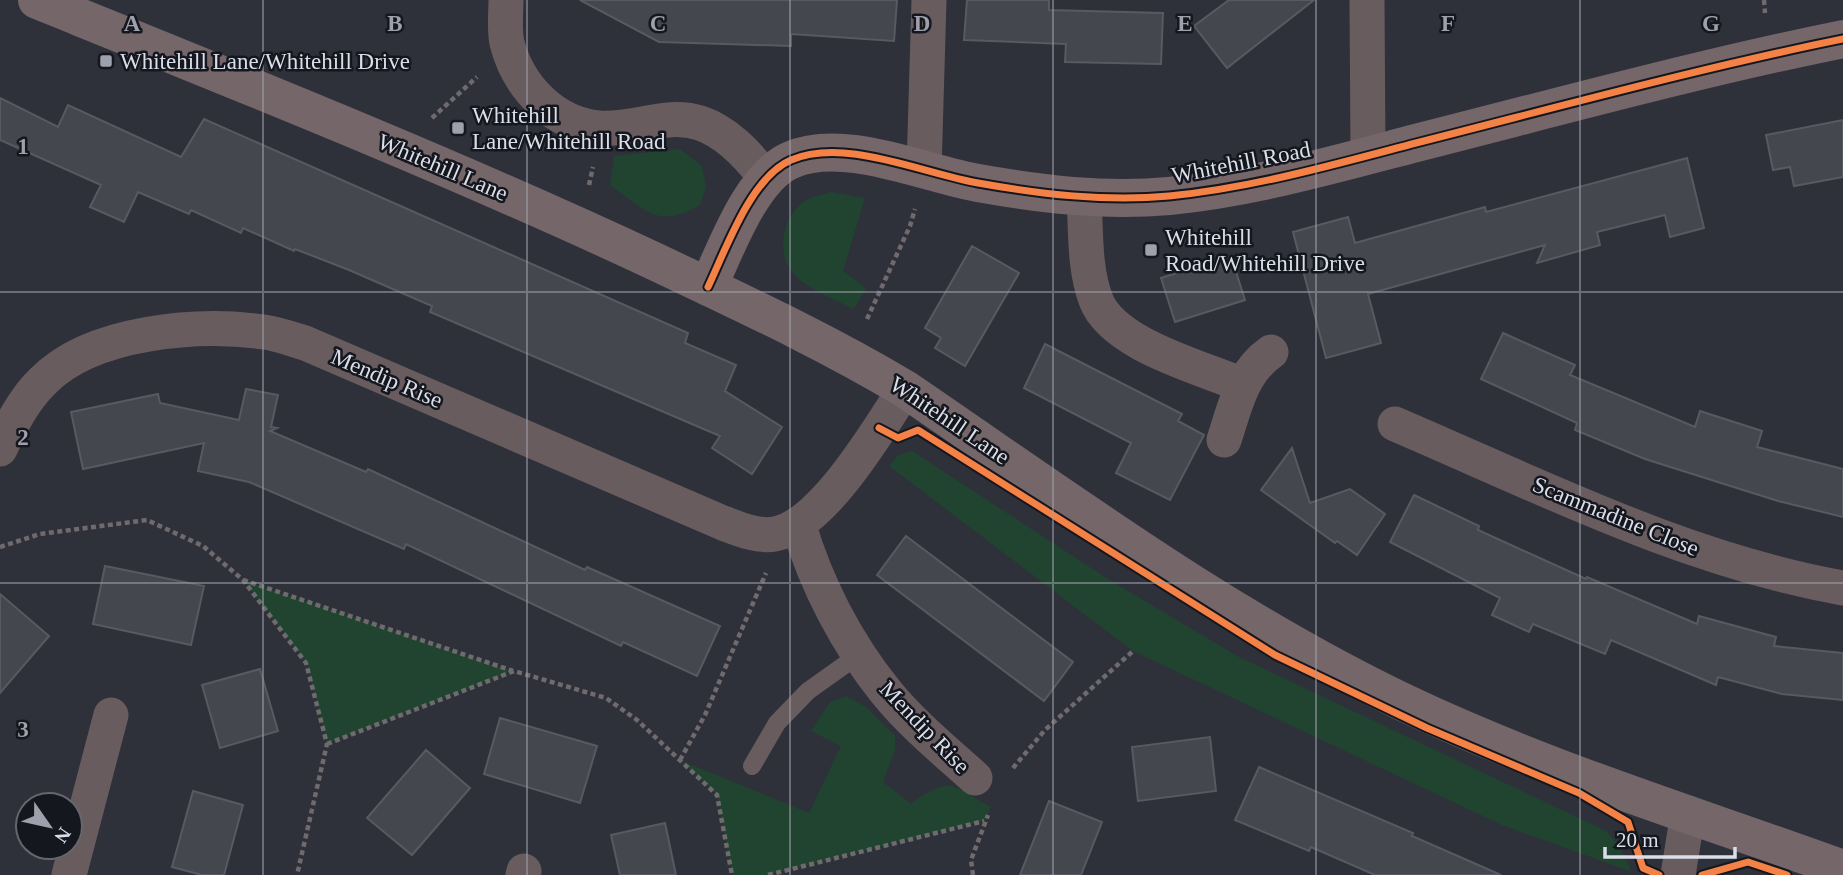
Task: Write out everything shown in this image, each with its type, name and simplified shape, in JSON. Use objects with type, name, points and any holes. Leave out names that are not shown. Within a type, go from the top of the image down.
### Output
[{"type":"main road","name":"Whitehill Lane","points":[[37,0],[393,145],[576,225],[850,356],[905,389],[1218,600],[1335,667],[1475,734],[1582,777],[1843,869]]},
{"type":"main road","name":"Whitehill Road","points":[[765,177],[789,160],[823,151],[976,183],[1083,198],[1180,195],[1368,155],[1770,54],[1843,39]]},
{"type":"main road","points":[[708,287],[765,177]]},
{"type":"street","points":[[506,0],[507,41],[523,80],[541,102],[565,118],[600,128],[673,119],[700,123],[724,135],[765,177]]},
{"type":"street","points":[[924,170],[929,0]]},
{"type":"street","points":[[1367,0],[1368,155]]},
{"type":"street","points":[[1083,198],[1088,258],[1096,301],[1111,324],[1135,341],[1242,384]]},
{"type":"street","name":"Mendip Rise","points":[[0,449],[12,423],[43,380],[86,352],[126,338],[226,328],[266,332],[305,343],[723,523],[752,533],[786,530],[810,562],[832,609],[886,692],[991,787]]},
{"type":"street","points":[[1224,440],[1242,384],[1258,362],[1271,352]]},
{"type":"street","points":[[786,530],[827,498],[865,449],[905,389]]},
{"type":"street","name":"Scammadine Close","points":[[1395,424],[1632,526],[1737,563],[1843,588]]},
{"type":"street","points":[[69,875],[111,715]]},
{"type":"street","points":[[1678,875],[1688,813]]},
{"type":"lane","points":[[752,766],[777,723],[808,691],[860,654]]},
{"type":"path","points":[[393,145],[432,118],[478,75],[507,41]]},
{"type":"path","points":[[576,225],[590,180],[600,128]]},
{"type":"path","points":[[850,356],[910,226],[924,170]]},
{"type":"path","points":[[0,548],[40,534],[147,520],[203,546],[243,580],[306,663],[327,744],[297,875]]},
{"type":"path","points":[[680,760],[705,715],[786,530]]},
{"type":"path","points":[[243,580],[514,671],[606,698],[637,720],[717,795],[733,875]]},
{"type":"path","points":[[973,875],[971,860],[985,821],[991,787],[1045,730],[1133,651]]},
{"type":"path","points":[[327,744],[514,671]]},
{"type":"path","points":[[768,875],[985,821]]},
{"type":"green space","points":[[680,149],[702,166],[706,187],[700,205],[673,216],[652,214],[610,185],[614,156]]},
{"type":"green space","points":[[831,192],[865,198],[843,271],[866,288],[854,309],[803,282],[790,269],[784,251],[785,232],[792,214],[808,199]]},
{"type":"green space","points":[[912,451],[1108,579],[1237,656],[1606,831],[1620,847],[1632,872],[1502,825],[1133,651],[889,466],[898,455]]},
{"type":"green space","points":[[243,580],[514,671],[327,744],[306,663]]},
{"type":"green space","points":[[846,696],[866,707],[895,736],[895,750],[883,782],[911,804],[944,786],[959,789],[991,807],[985,821],[768,875],[732,875],[717,795],[680,760],[809,813],[841,746],[811,731],[830,702]]},
{"type":"building","points":[[580,0],[897,0],[894,41],[791,34],[791,46],[659,42]]},
{"type":"building","points":[[967,0],[1049,0],[1049,10],[1163,13],[1161,64],[1065,62],[1066,44],[964,40]]},
{"type":"building","points":[[1229,0],[1314,0],[1227,68],[1194,26]]},
{"type":"building","points":[[0,98],[58,127],[68,105],[181,157],[204,119],[688,333],[685,343],[736,365],[725,391],[782,427],[752,474],[712,448],[720,436],[430,312],[432,306],[349,270],[295,249],[294,251],[243,228],[241,233],[191,210],[189,214],[138,192],[124,222],[90,207],[101,185],[0,140]]},
{"type":"building","points":[[1843,120],[1843,177],[1794,186],[1790,167],[1773,170],[1766,135]]},
{"type":"building","points":[[1687,158],[1704,228],[1670,237],[1665,215],[1597,232],[1600,245],[1537,263],[1545,245],[1368,294],[1381,343],[1326,358],[1293,232],[1348,217],[1355,243],[1485,207],[1486,212]]},
{"type":"building","points":[[972,246],[1019,273],[965,366],[935,348],[941,338],[925,328]]},
{"type":"building","points":[[1231,256],[1245,300],[1175,322],[1161,278]]},
{"type":"building","points":[[1503,333],[1575,365],[1570,375],[1695,427],[1700,411],[1762,431],[1757,447],[1843,469],[1843,517],[1778,501],[1645,459],[1575,430],[1577,423],[1481,379]]},
{"type":"building","points":[[1045,344],[1182,414],[1178,421],[1204,435],[1170,500],[1116,473],[1131,443],[1024,388]]},
{"type":"building","points":[[246,389],[278,395],[271,427],[277,428],[270,431],[366,472],[368,469],[585,570],[587,567],[720,626],[697,676],[623,642],[621,646],[406,544],[404,549],[249,482],[198,471],[204,443],[83,469],[71,412],[158,394],[160,403],[239,420]]},
{"type":"building","points":[[1292,448],[1310,503],[1350,489],[1385,514],[1357,555],[1337,541],[1335,543],[1261,490]]},
{"type":"building","points":[[1414,495],[1479,526],[1478,530],[1586,579],[1587,577],[1697,624],[1699,616],[1776,637],[1774,646],[1843,653],[1843,700],[1782,694],[1718,677],[1716,685],[1611,640],[1605,654],[1533,624],[1529,632],[1492,615],[1500,598],[1390,542]]},
{"type":"building","points":[[906,536],[1073,662],[1044,701],[877,575]]},
{"type":"building","points":[[105,566],[204,586],[191,645],[93,624]]},
{"type":"building","points":[[0,594],[49,636],[0,693]]},
{"type":"building","points":[[260,669],[278,731],[220,748],[202,685]]},
{"type":"building","points":[[500,718],[597,746],[580,803],[484,774]]},
{"type":"building","points":[[1210,737],[1216,791],[1138,801],[1132,747]]},
{"type":"building","points":[[426,750],[470,788],[412,855],[367,818]]},
{"type":"building","points":[[1259,767],[1413,833],[1412,836],[1501,875],[1375,875],[1311,847],[1309,851],[1235,820]]},
{"type":"building","points":[[193,791],[243,805],[224,875],[202,875],[172,867]]},
{"type":"building","points":[[1049,801],[1102,822],[1081,875],[1020,875]]},
{"type":"building","points":[[665,823],[676,875],[620,875],[611,835]]},
{"type":"cycle path","points":[[708,287],[741,216],[764,182],[791,160],[812,154],[835,152],[883,159],[978,183],[1049,194],[1121,198],[1169,196],[1294,174],[1682,75],[1843,39]]},
{"type":"cycle path","points":[[879,428],[898,438],[918,430],[1275,655],[1427,728],[1579,793],[1628,822],[1643,868],[1659,875]]},
{"type":"cycle path","points":[[1702,875],[1748,862],[1787,875]]},
{"type":"place","name":"Whitehill Lane/Whitehill Drive","points":[[106,61]]},
{"type":"place","name":"Whitehill Lane/Whitehill Road","points":[[458,128]]},
{"type":"place","name":"Whitehill Road/Whitehill Drive","points":[[1151,250]]}]
